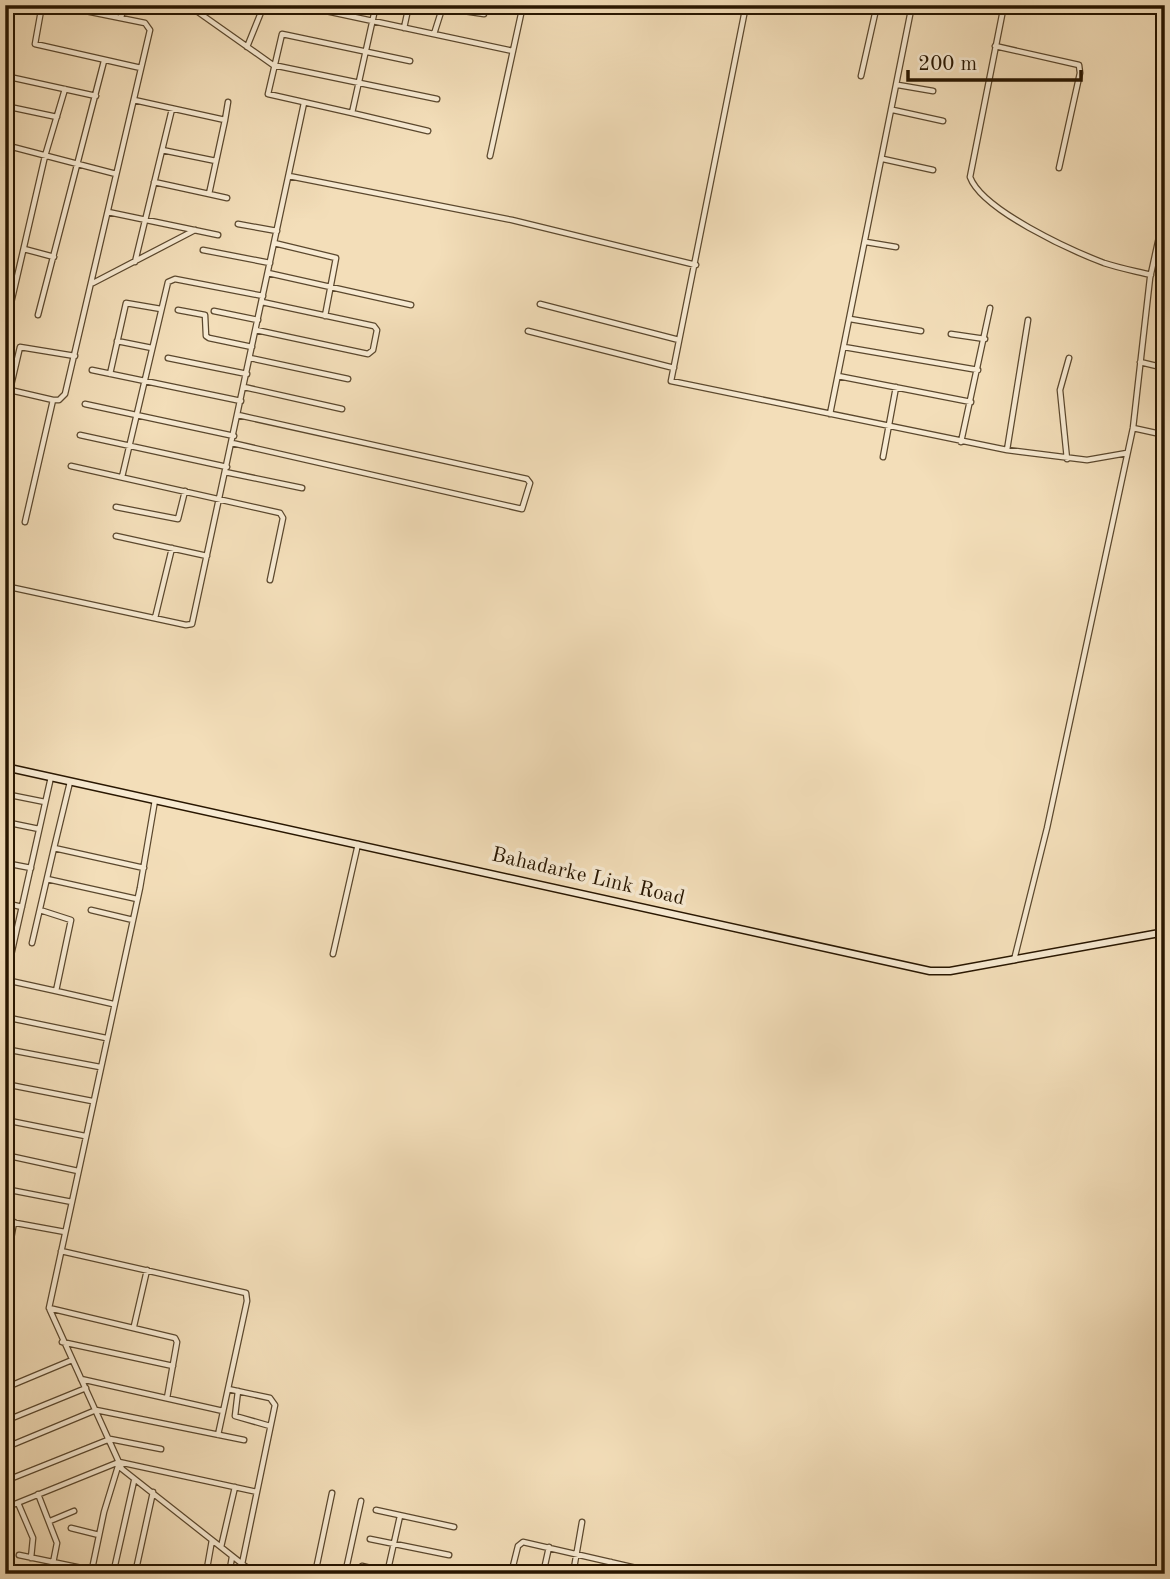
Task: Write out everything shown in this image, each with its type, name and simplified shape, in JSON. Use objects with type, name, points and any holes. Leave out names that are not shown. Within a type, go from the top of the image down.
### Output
[{"type":"street","points":[[42,5],[35,44],[141,68]]},
{"type":"street","points":[[10,390],[52,400],[59,400],[65,394],[150,27],[57,5]]},
{"type":"street","points":[[121,18],[124,5]]},
{"type":"street","points":[[188,5],[273,65],[438,99]]},
{"type":"street","points":[[247,47],[264,5]]},
{"type":"street","points":[[298,5],[513,51]]},
{"type":"street","points":[[352,113],[376,5]]},
{"type":"street","points":[[404,28],[409,5]]},
{"type":"street","points":[[453,5],[457,10],[484,13]]},
{"type":"street","points":[[490,156],[523,5]]},
{"type":"street","points":[[746,5],[671,381],[1007,450],[1087,460],[1127,453]]},
{"type":"street","points":[[862,76],[877,5]]},
{"type":"street","points":[[830,414],[912,5]]},
{"type":"street","points":[[1004,5],[970,177],[978,193],[1014,218],[1086,256],[1151,275]]},
{"type":"street","points":[[1138,5],[1165,11]]},
{"type":"street","points":[[434,34],[441,12]]},
{"type":"street","points":[[410,61],[282,34],[268,94],[428,131]]},
{"type":"street","points":[[995,46],[1079,65],[1080,73],[1059,168]]},
{"type":"street","points":[[38,314],[104,61]]},
{"type":"street","points":[[5,76],[96,96]]},
{"type":"street","points":[[898,85],[933,91]]},
{"type":"street","points":[[8,316],[45,156],[65,89]]},
{"type":"street","points":[[134,100],[225,120]]},
{"type":"street","points":[[209,194],[228,102]]},
{"type":"street","points":[[5,586],[186,625],[192,624],[304,103]]},
{"type":"street","points":[[5,106],[57,117]]},
{"type":"street","points":[[135,261],[172,108]]},
{"type":"street","points":[[893,110],[943,121]]},
{"type":"street","points":[[5,155],[6,146],[116,174]]},
{"type":"street","points":[[162,149],[216,161]]},
{"type":"street","points":[[883,159],[933,170]]},
{"type":"street","points":[[289,176],[512,220],[696,265]]},
{"type":"street","points":[[154,182],[227,198]]},
{"type":"street","points":[[1014,960],[1047,828],[1133,428],[1151,275],[1165,210]]},
{"type":"street","points":[[108,212],[218,235]]},
{"type":"street","points":[[238,224],[277,231]]},
{"type":"street","points":[[92,284],[195,230]]},
{"type":"street","points":[[866,242],[896,247]]},
{"type":"street","points":[[274,243],[336,258],[325,316]]},
{"type":"street","points":[[24,249],[54,257]]},
{"type":"street","points":[[202,250],[270,263]]},
{"type":"street","points":[[1154,261],[1165,264]]},
{"type":"street","points":[[268,273],[411,305]]},
{"type":"street","points":[[122,477],[161,309],[171,279],[376,327],[371,353],[256,330]]},
{"type":"street","points":[[110,374],[126,303],[161,309]]},
{"type":"street","points":[[540,304],[680,340]]},
{"type":"street","points":[[961,442],[990,308]]},
{"type":"street","points":[[178,310],[205,315],[206,336],[209,338],[253,347]]},
{"type":"street","points":[[214,312],[258,320]]},
{"type":"street","points":[[850,319],[921,331]]},
{"type":"street","points":[[1007,450],[1028,320]]},
{"type":"street","points":[[528,331],[674,368]]},
{"type":"street","points":[[951,334],[985,339]]},
{"type":"street","points":[[117,341],[152,348]]},
{"type":"street","points":[[5,411],[20,347],[75,356]]},
{"type":"street","points":[[844,347],[978,370]]},
{"type":"street","points":[[168,358],[247,374]]},
{"type":"street","points":[[250,358],[348,379]]},
{"type":"street","points":[[1067,459],[1060,390],[1069,358]]},
{"type":"street","points":[[1140,362],[1165,368]]},
{"type":"street","points":[[92,370],[241,401]]},
{"type":"street","points":[[838,376],[971,402]]},
{"type":"street","points":[[244,387],[342,409]]},
{"type":"street","points":[[883,457],[896,387]]},
{"type":"street","points":[[25,523],[52,400]]},
{"type":"street","points":[[85,404],[234,436]]},
{"type":"street","points":[[232,443],[522,509],[530,483],[527,479],[238,415]]},
{"type":"street","points":[[1133,428],[1165,435]]},
{"type":"street","points":[[80,435],[302,488]]},
{"type":"street","points":[[71,466],[282,515],[270,580]]},
{"type":"street","points":[[116,506],[176,520],[179,518],[185,491]]},
{"type":"street","points":[[116,536],[207,556]]},
{"type":"street","points":[[155,618],[172,548]]},
{"type":"street","name":"Bahadarke Link Road","points":[[5,767],[358,843],[916,969],[950,971],[1165,932]]},
{"type":"street","points":[[51,776],[8,958],[6,981],[113,1004]]},
{"type":"street","points":[[32,943],[71,780]]},
{"type":"street","points":[[5,794],[45,802]]},
{"type":"street","points":[[155,799],[144,868],[49,1308],[62,1342],[119,1462],[134,1481],[153,1492],[255,1574]]},
{"type":"street","points":[[5,822],[39,829]]},
{"type":"street","points":[[333,954],[358,843]]},
{"type":"street","points":[[54,848],[144,868]]},
{"type":"street","points":[[5,863],[31,868]]},
{"type":"street","points":[[47,879],[137,899]]},
{"type":"street","points":[[5,903],[22,907]]},
{"type":"street","points":[[40,910],[65,915],[71,920],[56,991]]},
{"type":"street","points":[[92,910],[133,920]]},
{"type":"street","points":[[5,935],[15,937]]},
{"type":"street","points":[[5,1017],[106,1038]]},
{"type":"street","points":[[5,1049],[100,1067]]},
{"type":"street","points":[[5,1084],[92,1101]]},
{"type":"street","points":[[5,1120],[85,1136]]},
{"type":"street","points":[[5,1155],[78,1171]]},
{"type":"street","points":[[5,1189],[72,1202]]},
{"type":"street","points":[[5,1221],[65,1233]]},
{"type":"street","points":[[8,1256],[14,1223]]},
{"type":"street","points":[[61,1251],[246,1293],[247,1301],[218,1434]]},
{"type":"street","points":[[134,1326],[147,1270]]},
{"type":"street","points":[[49,1308],[134,1326],[175,1338],[167,1398]]},
{"type":"street","points":[[62,1342],[173,1366]]},
{"type":"street","points":[[5,1388],[72,1360]]},
{"type":"street","points":[[81,1379],[223,1411]]},
{"type":"street","points":[[5,1422],[86,1388]]},
{"type":"street","points":[[228,1389],[274,1400],[242,1564]]},
{"type":"street","points":[[239,1391],[235,1416],[270,1426]]},
{"type":"street","points":[[5,1434],[8,1442],[14,1444],[96,1410],[244,1440]]},
{"type":"street","points":[[5,1481],[110,1439],[161,1449]]},
{"type":"street","points":[[5,1508],[119,1462],[257,1492]]},
{"type":"street","points":[[19,1555],[91,1572],[119,1462]]},
{"type":"street","points":[[113,1574],[134,1481]]},
{"type":"street","points":[[220,1547],[235,1487]]},
{"type":"street","points":[[135,1574],[153,1492]]},
{"type":"street","points":[[315,1574],[332,1493]]},
{"type":"street","points":[[38,1494],[57,1543],[53,1563]]},
{"type":"street","points":[[345,1574],[361,1501]]},
{"type":"street","points":[[18,1503],[33,1538],[30,1558]]},
{"type":"street","points":[[376,1510],[454,1527]]},
{"type":"street","points":[[50,1521],[74,1511]]},
{"type":"street","points":[[387,1573],[401,1516]]},
{"type":"street","points":[[573,1574],[582,1522]]},
{"type":"street","points":[[71,1528],[99,1535]]},
{"type":"street","points":[[5,1533],[5,1552]]},
{"type":"street","points":[[206,1574],[212,1539]]},
{"type":"street","points":[[370,1539],[449,1555]]},
{"type":"street","points":[[512,1574],[521,1542],[662,1574]]},
{"type":"street","points":[[543,1574],[549,1547]]},
{"type":"street","points":[[229,1574],[232,1557]]},
{"type":"street","points":[[609,1574],[611,1562]]},
{"type":"street","points":[[362,1566],[395,1574]]},
{"type":"street","points":[[274,1574],[294,1574]]}]
